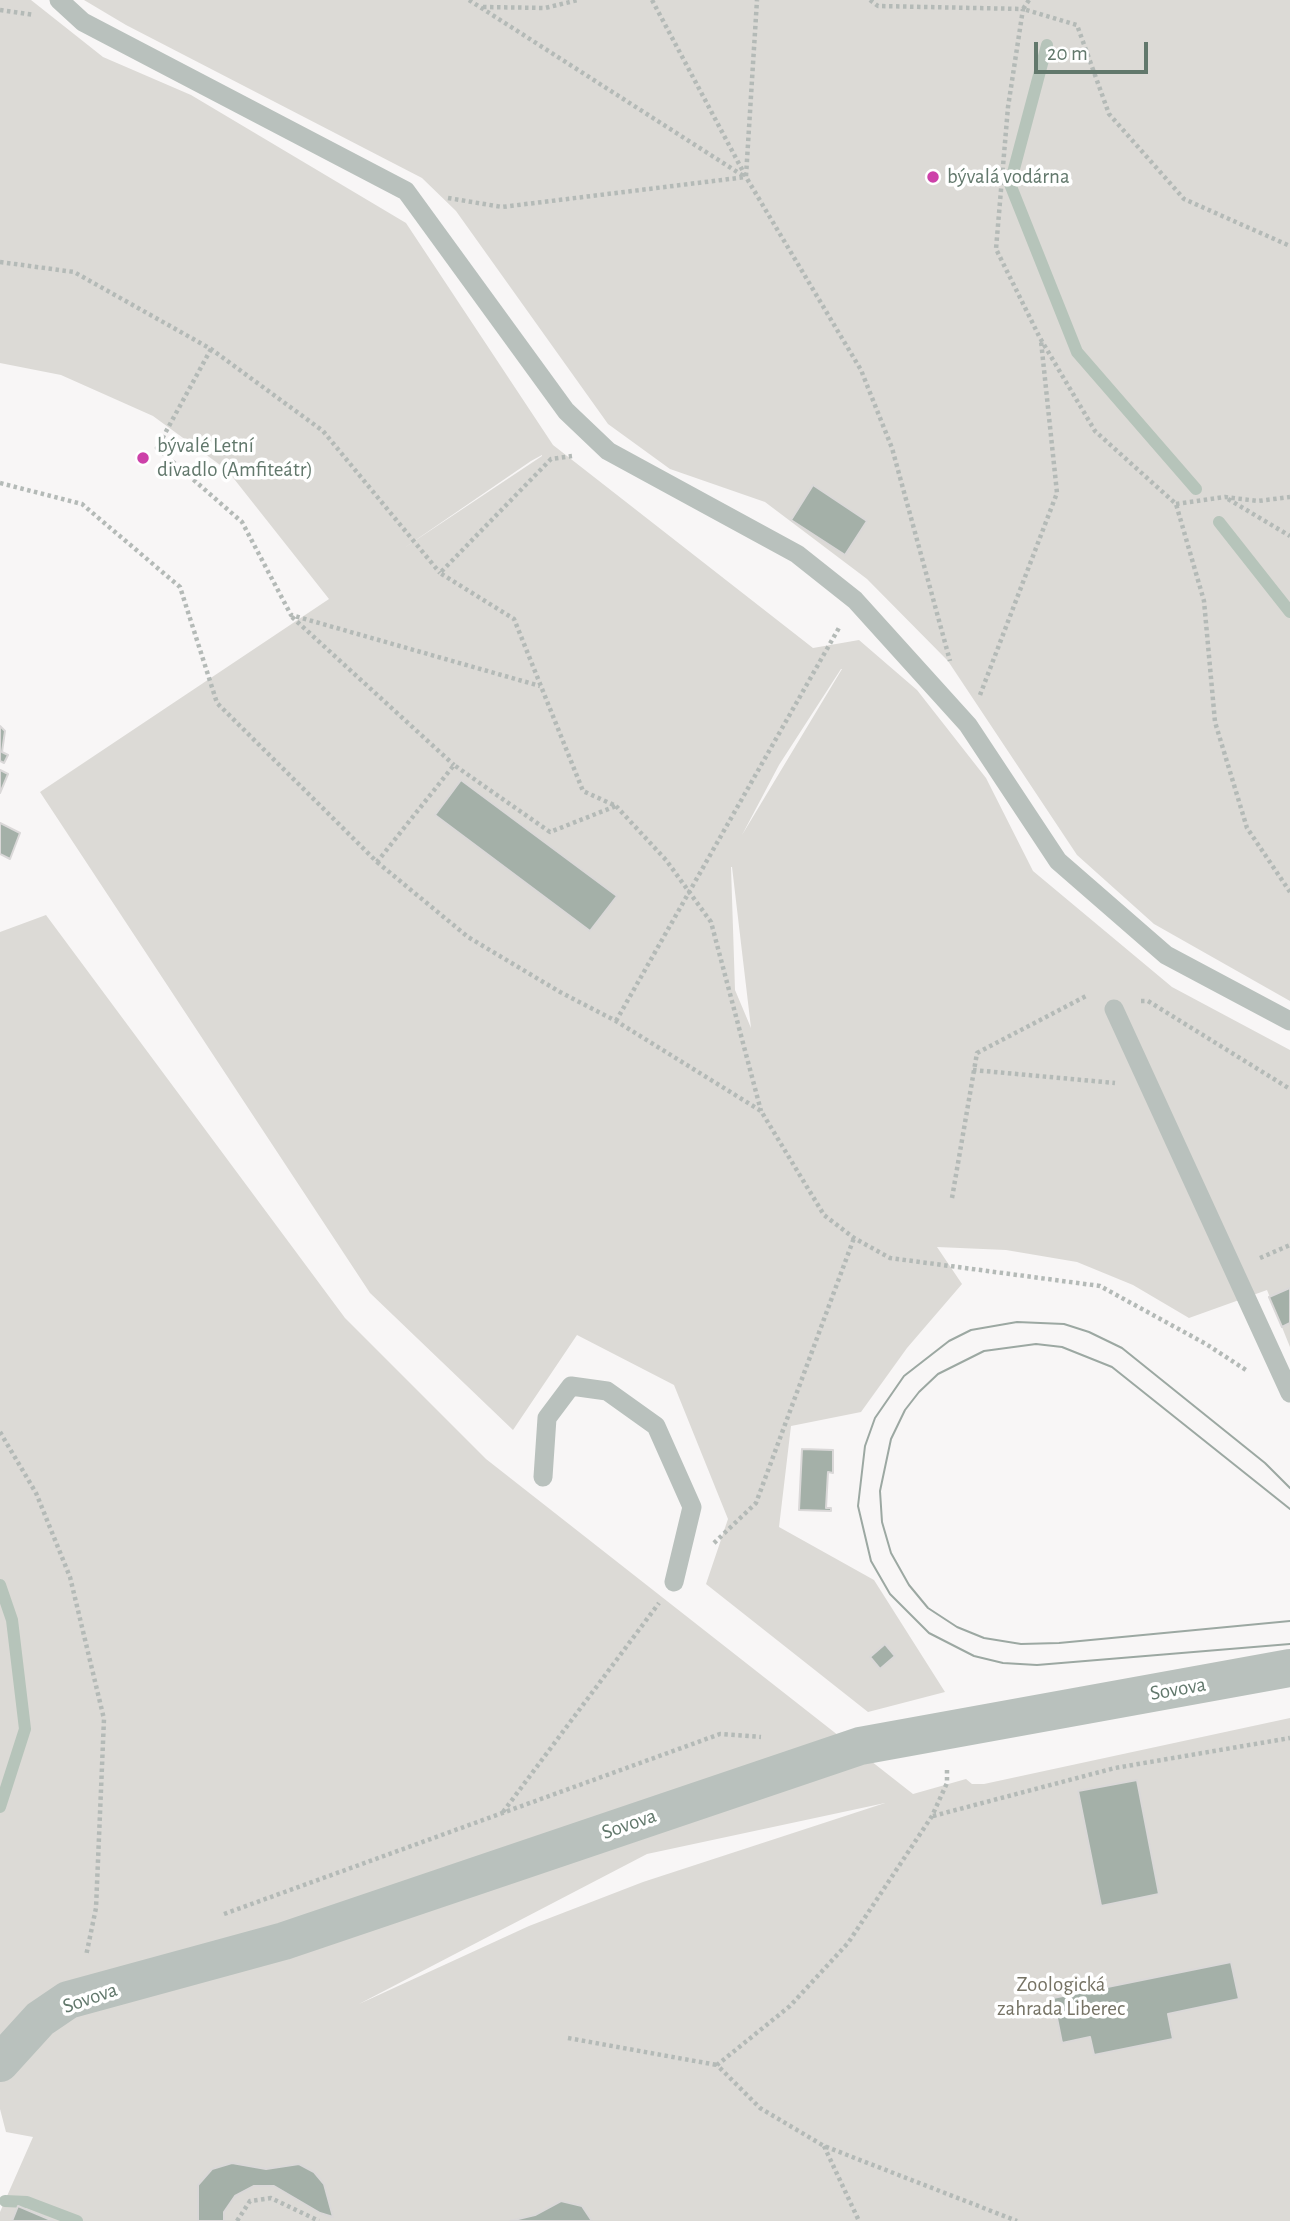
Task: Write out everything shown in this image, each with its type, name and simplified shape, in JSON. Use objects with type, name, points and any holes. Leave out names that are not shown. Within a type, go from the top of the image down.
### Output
[{"type":"street","name":"Sovova","points":[[0,2063],[40,2020],[68,2000],[284,1941],[860,1746],[1290,1668]]},
{"type":"lane","points":[[59,0],[83,22],[406,191],[559,402],[608,450],[797,554],[855,600],[968,726],[1058,861],[1167,955],[1290,1021]]},
{"type":"lane","points":[[1110,1004],[1290,1393]]},
{"type":"lane","points":[[543,1477],[547,1418],[571,1386],[607,1391],[656,1426],[692,1507],[674,1582]]},
{"type":"path","points":[[469,0],[746,177]]},
{"type":"path","points":[[482,7],[545,8],[578,0]]},
{"type":"path","points":[[652,0],[746,177],[861,370],[892,448],[968,726]]},
{"type":"path","points":[[746,177],[757,0]]},
{"type":"path","points":[[870,0],[878,6],[1023,9],[1077,25],[1109,114],[1184,199],[1290,246]]},
{"type":"path","points":[[1028,0],[1023,9],[1008,107],[996,249],[1040,338],[1095,430],[1176,504],[1204,601],[1215,722],[1247,828],[1290,892]]},
{"type":"path","points":[[406,191],[502,207],[746,177]]},
{"type":"path","points":[[0,262],[74,272],[211,349],[323,431],[440,573],[514,619],[583,791],[616,806],[666,860],[711,922],[761,1111],[824,1215],[854,1238],[890,1258],[1100,1286],[1206,1343],[1248,1372]]},
{"type":"path","points":[[968,726],[1057,493],[1040,338]]},
{"type":"path","points":[[211,349],[158,448],[242,522],[290,615],[454,765],[550,832],[616,806]]},
{"type":"path","points":[[440,573],[551,459],[608,450]]},
{"type":"path","points":[[0,482],[82,504],[180,587],[217,703],[377,862],[468,937],[560,992],[616,1021],[761,1111]]},
{"type":"path","points":[[1176,504],[1224,497],[1258,501],[1290,497]]},
{"type":"path","points":[[1224,497],[1290,537]]},
{"type":"path","points":[[616,1021],[691,894],[855,600]]},
{"type":"path","points":[[290,615],[541,687]]},
{"type":"path","points":[[377,862],[454,765]]},
{"type":"path","points":[[952,1198],[977,1053],[1089,995],[1110,1004],[1148,1001],[1290,1089]]},
{"type":"path","points":[[973,1070],[1149,1086]]},
{"type":"path","points":[[0,1432],[36,1493],[70,1577],[104,1720],[96,1908],[85,1958]]},
{"type":"path","points":[[718,2065],[790,2006],[848,1943],[932,1816],[947,1783],[947,1730]]},
{"type":"path","points":[[217,1916],[720,1734],[771,1738]]},
{"type":"path","points":[[932,1816],[1115,1768],[1290,1738]]},
{"type":"path","points":[[568,2038],[718,2065],[760,2108],[824,2146],[1017,2221]]},
{"type":"path","points":[[824,2146],[859,2221]]},
{"type":"path","points":[[237,2221],[250,2202],[271,2198],[319,2221]]},
{"type":"green space","points":[[0,0],[31,0],[103,57],[191,95],[406,223],[553,445],[813,648],[859,640],[917,690],[986,778],[1033,871],[1172,987],[1290,1050],[1290,1347],[1267,1290],[1189,1318],[1133,1285],[1077,1262],[1006,1250],[937,1247],[962,1284],[907,1348],[861,1412],[791,1426],[779,1527],[874,1580],[945,1692],[868,1712],[706,1584],[728,1519],[674,1385],[577,1335],[513,1430],[370,1293],[40,792],[329,599],[227,470],[153,416],[61,375],[0,363]],"holes":[[[542,456],[404,548],[531,461]],[[841,669],[842,669],[742,835],[779,765]],[[731,867],[751,1028],[735,990]]]},
{"type":"green space","points":[[84,0],[1290,0],[1290,1001],[1154,924],[1077,855],[948,661],[867,579],[765,502],[670,469],[608,424],[456,211],[422,178],[126,25]]},
{"type":"green space","name":"Zoologická zahrada Liberec","points":[[46,915],[345,1318],[486,1459],[913,1794],[966,1779],[972,1784],[984,1784],[1290,1718],[1290,2221],[0,2221],[0,2212],[33,2137],[6,2132],[0,2109],[0,932]],"holes":[[[885,1803],[643,1882],[529,1926],[359,2004],[647,1854]]]},
{"type":"building","name":"bývalá vodárna","points":[[928,172],[937,172],[938,181],[928,182]]},
{"type":"building","points":[[813,485],[867,521],[845,555],[791,520]]},
{"type":"building","points":[[0,726],[5,731],[2,752],[8,755],[4,763],[0,761]]},
{"type":"building","points":[[0,770],[8,774],[0,793]]},
{"type":"building","points":[[461,780],[617,896],[590,931],[435,815]]},
{"type":"building","points":[[0,823],[20,833],[10,859],[0,854]]},
{"type":"building","points":[[1290,1288],[1290,1323],[1282,1327],[1269,1297]]},
{"type":"building","points":[[802,1449],[833,1450],[833,1473],[828,1472],[826,1508],[831,1508],[831,1511],[799,1510]]},
{"type":"building","points":[[885,1644],[895,1656],[880,1669],[870,1657]]},
{"type":"building","points":[[1137,1780],[1159,1894],[1101,1906],[1078,1791]]},
{"type":"building","points":[[1231,1962],[1239,1999],[1168,2014],[1173,2039],[1094,2055],[1090,2037],[1062,2043],[1053,1998]]},
{"type":"building","points":[[232,2163],[266,2169],[299,2164],[314,2172],[324,2184],[333,2217],[320,2213],[274,2186],[254,2186],[235,2196],[224,2212],[224,2221],[198,2221],[198,2185],[212,2169]]},
{"type":"building","points":[[561,2201],[582,2206],[592,2221],[510,2221],[535,2215]]},
{"type":"building","points":[[18,2206],[53,2221],[12,2221]]},
{"type":"waterway","points":[[1047,45],[1010,184],[1077,352],[1196,489]]},
{"type":"waterway","points":[[1219,522],[1290,612]]},
{"type":"waterway","points":[[0,1585],[12,1620],[25,1729],[0,1807]]},
{"type":"waterway","points":[[5,2201],[27,2202],[77,2221]]},
{"type":"tram line","points":[[1290,1488],[1265,1463],[1122,1348],[1089,1332],[1064,1324],[1017,1322],[971,1330],[949,1341],[904,1376],[875,1418],[865,1446],[858,1506],[871,1561],[890,1594],[929,1633],[974,1656],[1003,1663],[1037,1665],[1290,1644]]},
{"type":"tram line","points":[[1290,1509],[1112,1367],[1062,1347],[1036,1344],[984,1351],[938,1374],[905,1410],[891,1439],[880,1491],[882,1522],[891,1553],[909,1585],[928,1608],[957,1627],[984,1638],[1021,1644],[1059,1643],[1290,1621]]},
{"type":"place","name":"bývalá vodárna","points":[[933,177]]},
{"type":"place","name":"bývalé Letní divadlo (Amfiteátr)","points":[[143,458]]}]
